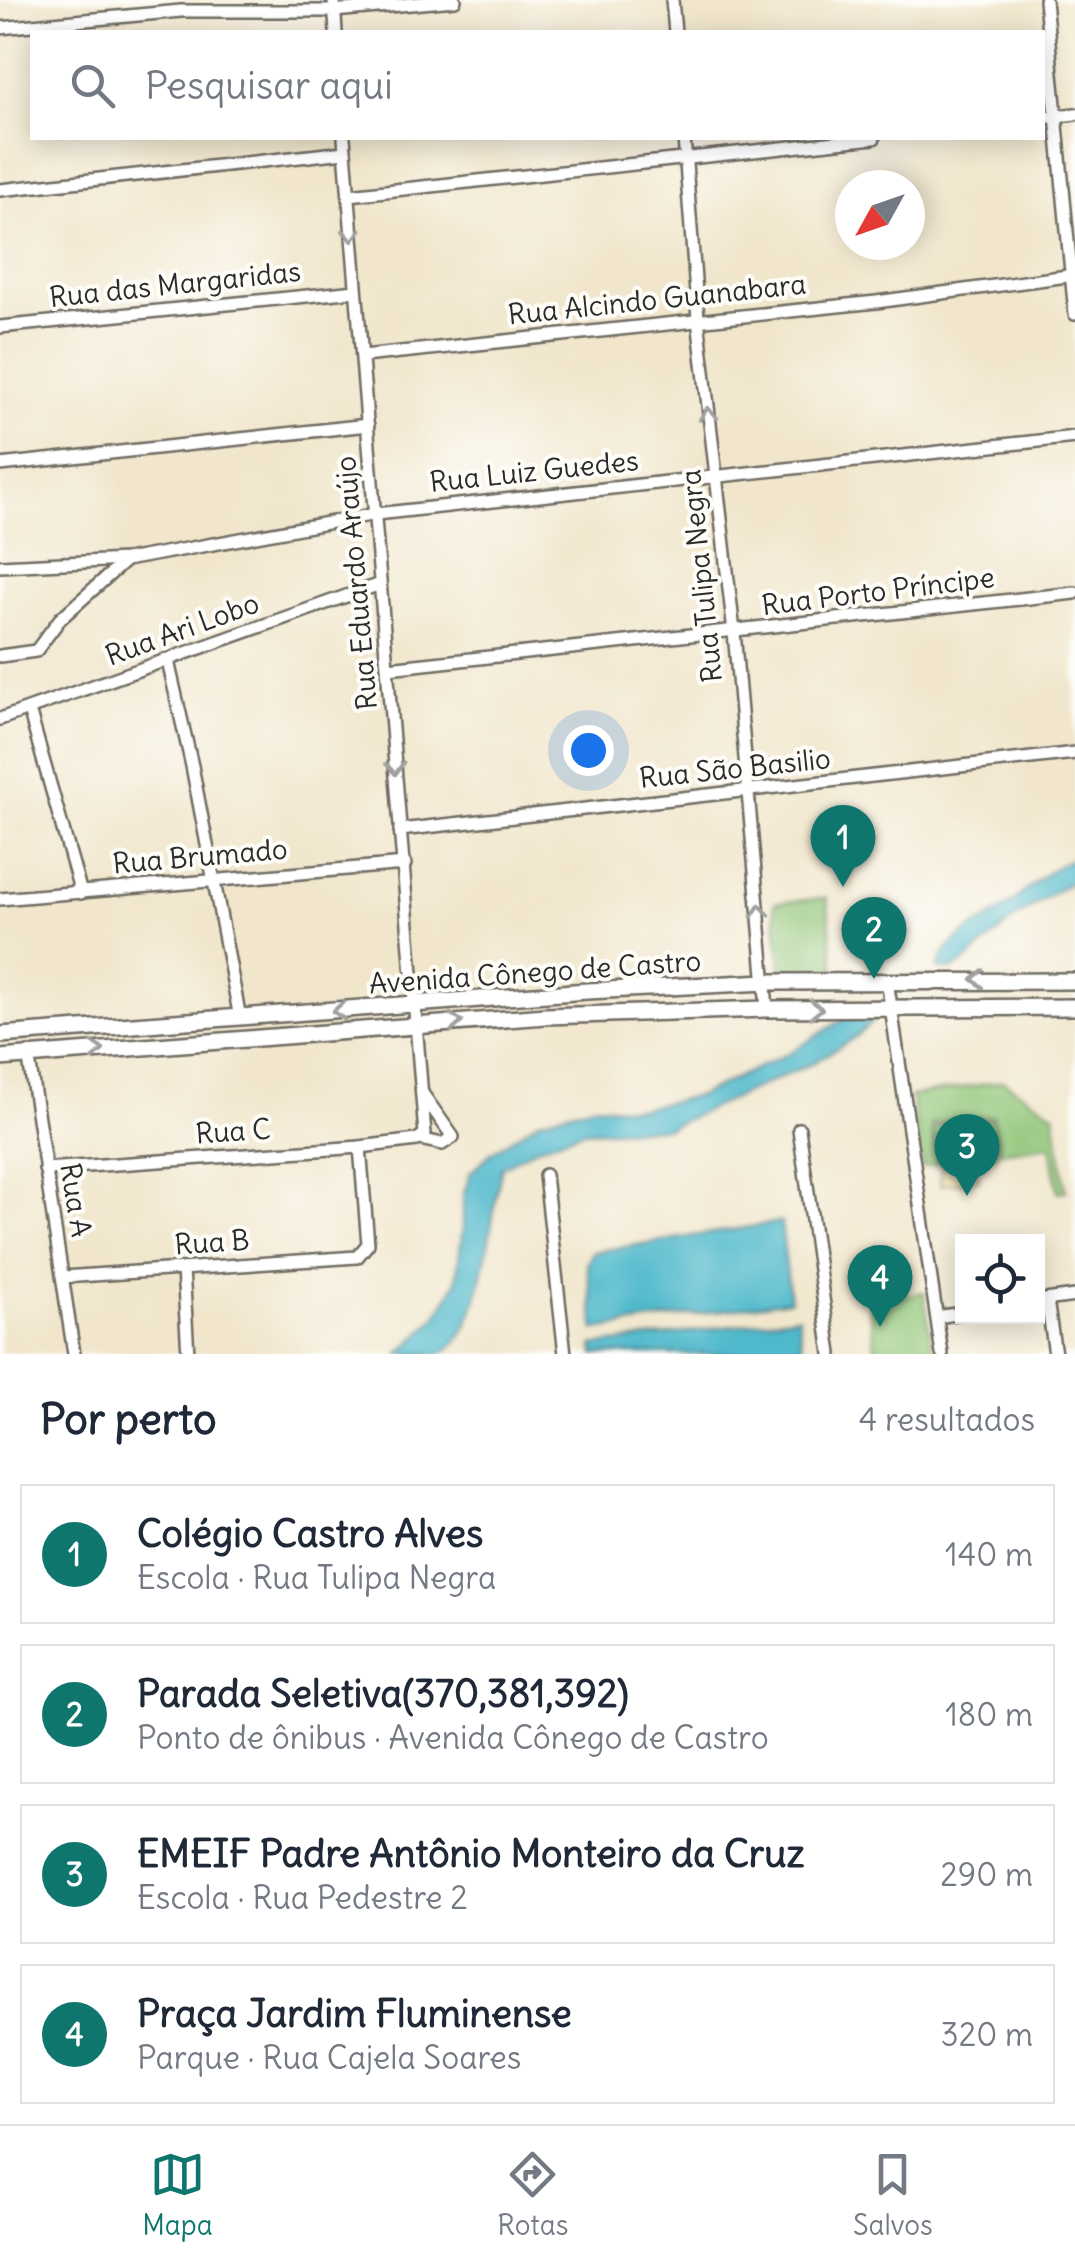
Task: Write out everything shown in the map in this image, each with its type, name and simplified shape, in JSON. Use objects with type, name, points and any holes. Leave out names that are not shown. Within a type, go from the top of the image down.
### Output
[{"type":"main road","name":"Avenida Cônego de Castro","points":[[0,1035],[588,990],[766,982],[1075,980]]},
{"type":"main road","name":"Avenida Cônego de Castro","points":[[0,1058],[545,1016],[767,1008],[1075,1007]]},
{"type":"main road","points":[[214,1021],[217,1043]]},
{"type":"main road","points":[[25,1032],[28,1054]]},
{"type":"street","points":[[0,28],[181,10],[455,0]]},
{"type":"street","points":[[672,0],[675,30]]},
{"type":"street","points":[[1061,0],[1046,1],[1075,314]]},
{"type":"street","points":[[1045,118],[1075,114]]},
{"type":"street","name":"Rua Eduardo Araújo","points":[[344,140],[405,864],[422,1138]]},
{"type":"street","name":"Rua Tulipa Negra","points":[[684,140],[698,320],[734,632],[767,1008]]},
{"type":"street","points":[[349,195],[857,140]]},
{"type":"street","points":[[0,190],[345,152]]},
{"type":"street","name":"Rua Alcindo Guanabara","points":[[363,356],[876,302],[1073,275]]},
{"type":"street","name":"Rua das Margaridas","points":[[0,328],[356,291]]},
{"type":"street","points":[[0,465],[368,425]]},
{"type":"street","name":"Rua Luiz Guedes","points":[[0,566],[126,560],[376,514],[1075,437]]},
{"type":"street","points":[[0,656],[36,651],[60,619],[126,560]]},
{"type":"street","name":"Rua Ari Lobo","points":[[0,719],[380,584]]},
{"type":"street","name":"Rua Porto Príncipe","points":[[388,668],[1075,594]]},
{"type":"street","points":[[168,661],[240,1018]]},
{"type":"street","points":[[30,710],[80,893]]},
{"type":"street","name":"Rua São Basilio","points":[[400,830],[1075,754]]},
{"type":"street","name":"Rua Brumado","points":[[0,899],[405,864]]},
{"type":"street","points":[[886,980],[942,1354]]},
{"type":"street","name":"Rua A","points":[[28,1054],[74,1354]]},
{"type":"street","points":[[422,1092],[453,1137],[442,1144],[422,1138]]},
{"type":"street","points":[[798,1130],[832,1354]]},
{"type":"street","name":"Rua C","points":[[45,1169],[360,1147],[422,1138]]},
{"type":"street","name":"Rua B","points":[[63,1277],[353,1258],[363,1254],[368,1244],[360,1147]]},
{"type":"street","points":[[545,1175],[565,1354]]},
{"type":"street","points":[[184,1269],[188,1354]]},
{"type":"street","points":[[1045,1300],[1075,1296]]},
{"type":"street","points":[[1045,1312],[1055,1354]]},
{"type":"street","points":[[937,1317],[955,1314]]},
{"type":"green space","points":[[827,898],[835,972],[782,977],[774,903]]},
{"type":"green space","points":[[1003,1081],[1054,1113],[1066,1191],[1058,1192],[1051,1145],[1000,1152],[993,1116],[931,1124],[936,1165],[922,1167],[911,1096]]},
{"type":"green space","points":[[992,1119],[997,1156],[939,1164],[933,1127]]},
{"type":"green space","points":[[924,1292],[933,1354],[876,1354],[869,1302]]},
{"type":"sand","points":[[976,1162],[979,1179],[940,1185],[941,1167]]},
{"type":"water","points":[[1075,858],[1075,879],[1014,919],[965,962],[951,970],[938,968],[958,939],[1009,905],[1048,872]]},
{"type":"water","points":[[845,1018],[876,1018],[857,1036],[815,1062],[667,1128],[583,1131],[538,1147],[502,1167],[483,1271],[466,1326],[454,1345],[438,1354],[399,1354],[435,1319],[456,1282],[463,1197],[470,1173],[491,1153],[539,1120],[592,1105],[641,1108],[698,1096],[791,1052]]},
{"type":"water","points":[[781,1222],[790,1300],[595,1330],[587,1264],[593,1252]]},
{"type":"water","points":[[798,1316],[803,1354],[594,1354],[593,1346]]},
{"type":"place","name":"Colégio Castro Alves","points":[[843,887]]},
{"type":"place","name":"Parada Seletiva(370,381,392)","points":[[874,979]]},
{"type":"place","name":"EMEIF Padre Antônio Monteiro da Cruz","points":[[967,1196]]},
{"type":"place","name":"Praça Jardim Fluminense","points":[[880,1327]]}]
